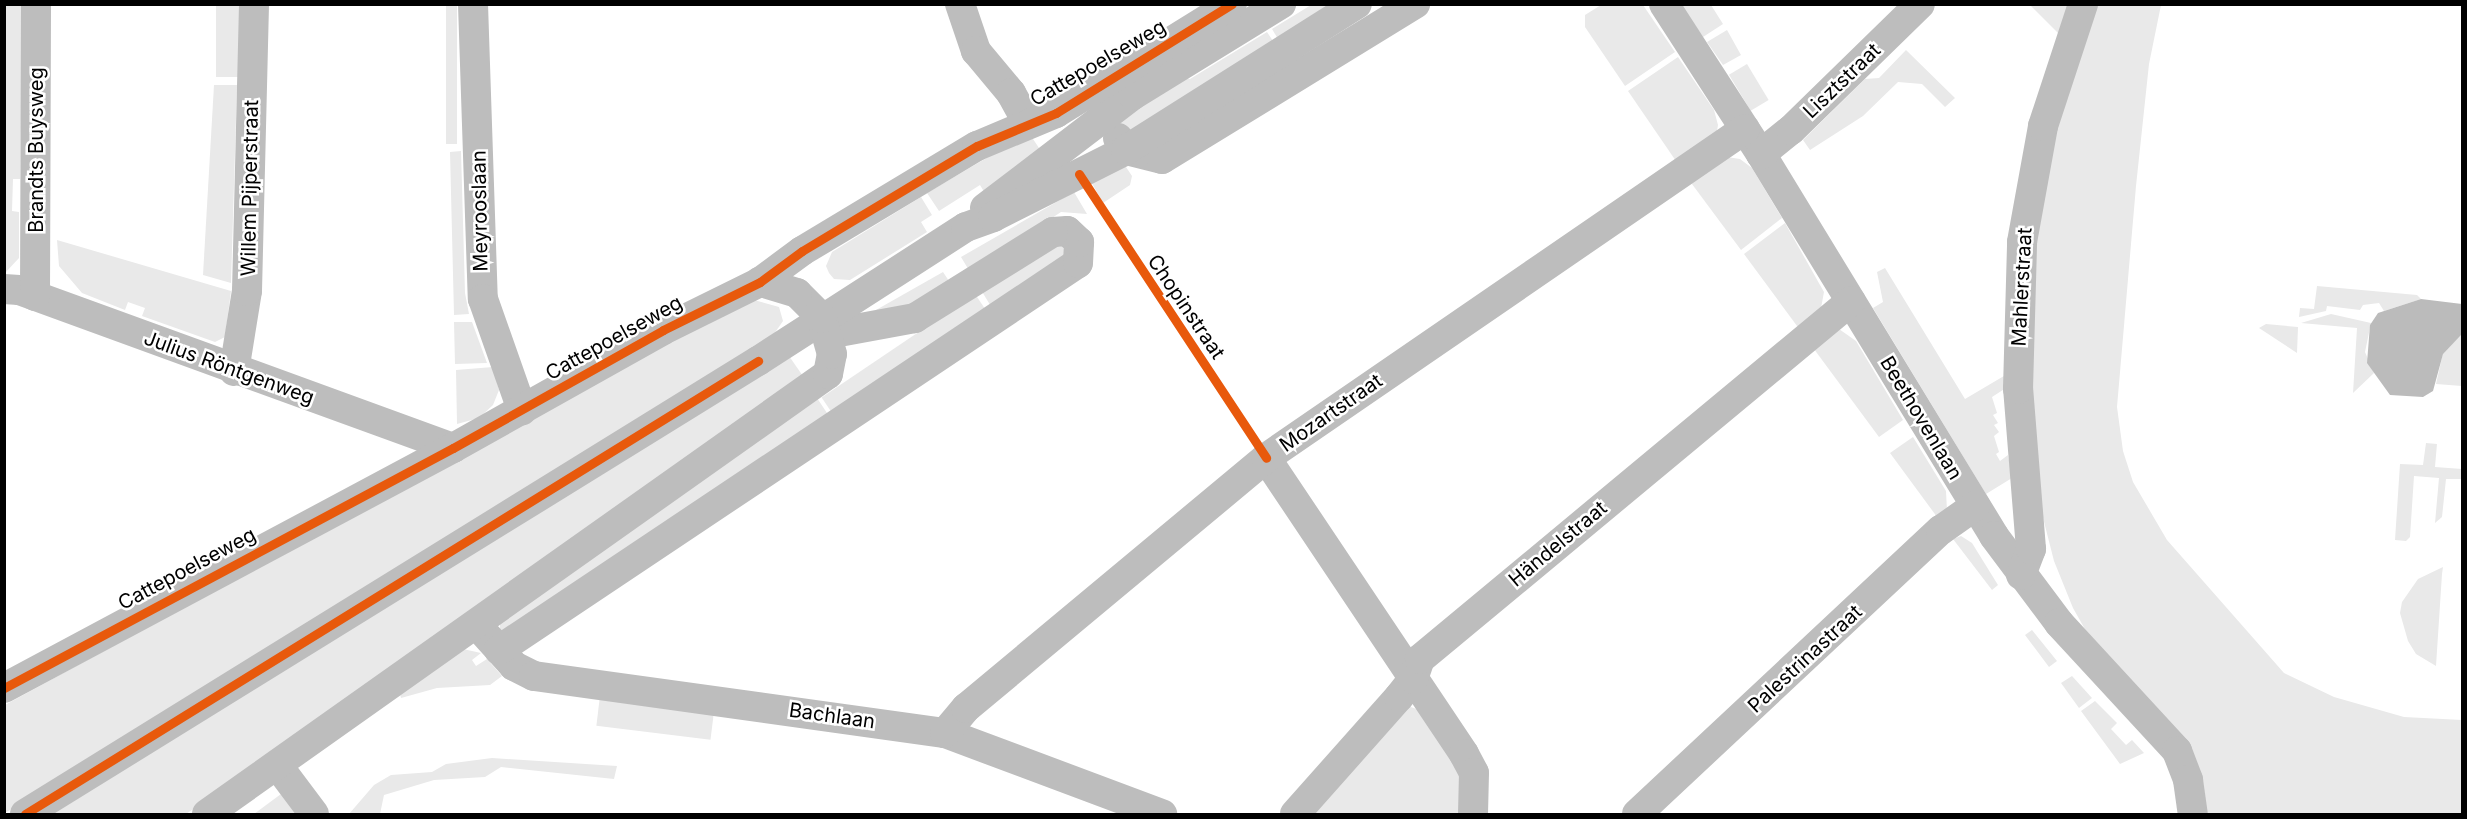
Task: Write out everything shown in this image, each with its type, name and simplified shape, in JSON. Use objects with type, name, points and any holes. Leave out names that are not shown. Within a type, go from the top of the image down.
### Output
[{"type":"street","name":"Brandts Buysweg","points":[[35,296],[36,4]]},
{"type":"street","name":"Willem Pijperstraat","points":[[234,371],[247,291],[254,4]]},
{"type":"street","name":"Meyrooslaan","points":[[473,4],[483,298],[522,410]]},
{"type":"street","points":[[960,4],[976,51],[1011,93],[1028,124]]},
{"type":"street","name":"Cattepoelseweg","points":[[4,688],[453,448],[663,330],[760,282],[802,251],[977,146],[1056,113],[1232,4]]},
{"type":"street","points":[[26,814],[826,326],[966,227],[1016,183],[1133,95],[1281,4]]},
{"type":"street","points":[[966,227],[993,217],[1126,150],[1357,4]]},
{"type":"street","points":[[1105,117],[1126,150],[1162,159],[1415,4]]},
{"type":"street","name":"Beethovenlaan","points":[[1664,4],[1761,154],[1975,506],[2021,575],[2090,658],[2177,751],[2188,780],[2193,814]]},
{"type":"street","name":"Lisztstraat","points":[[1761,154],[1791,130],[1920,4]]},
{"type":"street","name":"Mahlerstraat","points":[[2021,575],[2031,549],[2018,389],[2022,242],[2043,126],[2083,4]]},
{"type":"street","name":"Mozartstraat","points":[[945,733],[966,708],[1266,458],[1745,129]]},
{"type":"street","points":[[476,623],[499,650],[1078,263],[1079,242],[1067,231],[1053,232],[915,318],[826,326]]},
{"type":"street","points":[[207,814],[812,388],[828,374],[832,354],[826,326],[797,293],[760,282]]},
{"type":"street","name":"Julius Röntgenweg","points":[[4,289],[35,296],[234,371],[453,448]]},
{"type":"street","name":"Händelstraat","points":[[1295,814],[1413,679],[1420,659],[1851,301]]},
{"type":"street","points":[[1266,458],[1474,773],[1473,814]]},
{"type":"street","name":"Palestrinastraat","points":[[1637,814],[1941,530],[1975,506]]},
{"type":"street","name":"Bachlaan","points":[[499,650],[514,666],[534,676],[945,733],[1162,814]]},
{"type":"street","points":[[278,766],[314,814]]},
{"type":"shaded area","points":[[5,5],[29,5],[22,52],[20,179],[13,179],[12,211],[19,212],[19,258],[5,273]]},
{"type":"shaded area","points":[[216,5],[239,5],[239,77],[216,77]]},
{"type":"shaded area","points":[[446,5],[457,5],[457,144],[446,144]]},
{"type":"shaded area","points":[[1311,5],[1345,5],[1281,44],[1272,29]]},
{"type":"shaded area","points":[[1601,5],[1643,5],[1675,52],[1625,86],[1585,27],[1585,15]]},
{"type":"shaded area","points":[[1681,5],[1711,5],[1723,24],[1703,37]]},
{"type":"shaded area","points":[[2030,5],[2073,5],[2062,37]]},
{"type":"shaded area","points":[[2092,5],[2161,5],[2149,64],[2117,407],[2123,451],[2133,482],[2167,540],[2284,673],[2334,697],[2404,717],[2462,720],[2462,812],[2459,814],[2207,814],[2184,738],[2086,631],[2073,608],[2054,561],[2040,506],[2030,431],[2038,193]]},
{"type":"shaded area","points":[[1727,30],[1741,55],[1723,65],[1707,42]]},
{"type":"shaded area","points":[[1267,32],[1277,47],[1139,132],[1118,128],[1121,113],[1177,76],[1190,79]]},
{"type":"shaded area","points":[[1906,50],[1955,98],[1945,107],[1922,84],[1898,82],[1863,116],[1810,150],[1803,140],[1865,79],[1879,78]]},
{"type":"shaded area","points":[[1678,57],[1714,110],[1718,125],[1717,131],[1678,164],[1628,91]]},
{"type":"shaded area","points":[[1747,64],[1769,100],[1751,111],[1729,75]]},
{"type":"shaded area","points":[[214,85],[237,85],[231,283],[203,275]]},
{"type":"shaded area","points":[[1029,133],[1043,154],[986,195],[980,185],[939,211],[927,193]]},
{"type":"shaded area","points":[[461,151],[465,293],[469,314],[454,315],[450,152]]},
{"type":"shaded area","points":[[1727,157],[1740,159],[1752,168],[1782,218],[1741,250],[1689,180]]},
{"type":"shaded area","points":[[1124,164],[1132,176],[1130,185],[1103,203],[1089,178]]},
{"type":"shaded area","points":[[1074,192],[1087,214],[1061,212],[970,272],[961,257]]},
{"type":"shaded area","points":[[921,197],[932,215],[921,222],[927,232],[850,280],[834,279],[826,266],[832,252]]},
{"type":"shaded area","points":[[1785,223],[1824,292],[1821,308],[1800,330],[1744,254]]},
{"type":"shaded area","points":[[57,240],[231,291],[225,337],[215,342],[142,316],[145,308],[128,302],[125,310],[82,293],[59,266]]},
{"type":"shaded area","points":[[1061,244],[1067,255],[992,308],[981,290]]},
{"type":"shaded area","points":[[1885,268],[1965,399],[2009,373],[2009,386],[1992,397],[1997,413],[1993,415],[1998,423],[1994,425],[1999,432],[1994,436],[1999,452],[1996,454],[2000,461],[2008,455],[2012,478],[1986,494],[1873,308],[1883,302],[1877,272]]},
{"type":"shaded area","points":[[943,272],[951,284],[920,304],[875,317],[876,310]]},
{"type":"shaded area","points":[[2317,286],[2417,295],[2421,299],[2384,311],[2379,303],[2363,305],[2360,310],[2327,306],[2326,311],[2299,317],[2300,308],[2314,309]]},
{"type":"shaded area","points":[[975,294],[987,312],[834,416],[822,397]]},
{"type":"shaded area","points":[[2421,299],[2462,304],[2462,334],[2443,354],[2433,391],[2423,397],[2390,395],[2367,363],[2370,325],[2378,313]]},
{"type":"shaded area","points":[[754,300],[779,307],[783,321],[774,334],[5,813],[5,705],[652,351]]},
{"type":"shaded area","points":[[2331,314],[2371,323],[2365,352],[2374,373],[2353,393],[2357,328],[2301,323]]},
{"type":"shaded area","points":[[454,322],[472,322],[487,363],[455,364]]},
{"type":"shaded area","points":[[2266,324],[2298,327],[2297,353],[2259,328]]},
{"type":"shaded area","points":[[1839,329],[1856,341],[1903,420],[1879,437],[1811,345]]},
{"type":"shaded area","points":[[2462,334],[2462,386],[2436,384],[2443,353]]},
{"type":"shaded area","points":[[789,356],[805,379],[186,814],[50,814]]},
{"type":"shaded area","points":[[493,367],[499,390],[493,405],[479,418],[457,424],[456,370]]},
{"type":"shaded area","points":[[817,398],[829,416],[506,633],[500,629],[500,623]]},
{"type":"shaded area","points":[[1913,437],[1946,491],[1947,511],[1940,521],[1890,453]]},
{"type":"shaded area","points":[[2426,443],[2437,444],[2435,467],[2462,469],[2462,479],[2446,479],[2442,517],[2435,523],[2439,478],[2414,476],[2410,537],[2406,541],[2395,540],[2400,464],[2423,465]]},
{"type":"shaded area","points":[[1961,536],[1972,543],[1998,585],[1992,590],[1953,539]]},
{"type":"shaded area","points":[[2443,567],[2436,666],[2416,654],[2408,641],[2400,613],[2402,602],[2418,579]]},
{"type":"shaded area","points":[[2032,630],[2057,661],[2049,667],[2025,635]]},
{"type":"shaded area","points":[[463,649],[481,653],[472,660],[476,666],[487,659],[502,676],[490,685],[437,688],[401,698],[400,694]]},
{"type":"shaded area","points":[[2072,676],[2092,698],[2079,708],[2061,683]]},
{"type":"shaded area","points":[[600,696],[714,710],[710,740],[596,726]]},
{"type":"shaded area","points":[[2095,701],[2117,723],[2111,729],[2126,745],[2132,740],[2144,753],[2120,764],[2081,711]]},
{"type":"shaded area","points":[[1408,706],[1422,711],[1461,771],[1461,814],[1307,814]]},
{"type":"shaded area","points":[[492,758],[617,766],[614,779],[501,767],[485,777],[434,780],[384,795],[380,814],[349,814],[374,785],[391,775],[432,772],[446,764]]},
{"type":"shaded area","points":[[281,794],[301,814],[254,814]]},
{"type":"cycle path","points":[[4,688],[453,448],[663,330],[760,282],[802,251],[977,146],[1056,113],[1232,4]]},
{"type":"cycle path","name":"Chopinstraat","points":[[1079,174],[1266,458]]},
{"type":"cycle path","points":[[25,814],[758,361]]}]
